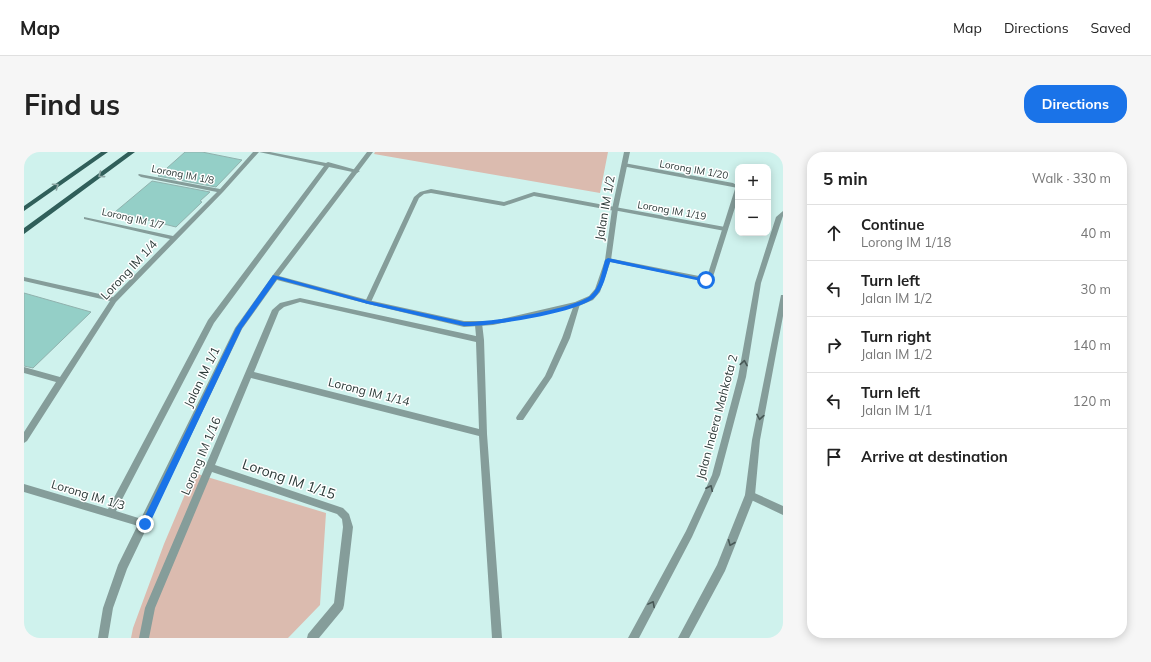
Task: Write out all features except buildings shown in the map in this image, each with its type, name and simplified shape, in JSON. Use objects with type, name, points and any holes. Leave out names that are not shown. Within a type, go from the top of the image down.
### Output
[{"type":"main road","points":[[24,209],[105,152]]},
{"type":"main road","points":[[24,232],[132,152]]},
{"type":"street","points":[[24,156],[32,152]]},
{"type":"street","name":"Lorong IM 1/4","points":[[24,439],[114,300],[221,191],[256,152]]},
{"type":"street","points":[[262,152],[357,171]]},
{"type":"street","name":"Jalan IM 1/1","points":[[102,638],[108,608],[122,568],[145,524],[239,328],[275,276],[357,171],[370,152]]},
{"type":"street","name":"Jalan IM 1/2","points":[[275,276],[368,302],[464,324],[479,325],[528,317],[577,304],[591,298],[598,290],[608,260],[615,209],[627,152]]},
{"type":"street","name":"Jalan IM 1/1","points":[[110,514],[211,322],[328,164]]},
{"type":"street","name":"Lorong IM 1/20","points":[[624,166],[733,185],[735,187]]},
{"type":"street","name":"Lorong IM 1/8","points":[[141,175],[221,191]]},
{"type":"street","name":"Lorong IM 1/19","points":[[368,302],[417,197],[422,193],[431,191],[504,204],[534,194],[725,229]]},
{"type":"street","points":[[608,260],[709,280],[735,196]]},
{"type":"street","name":"Jalan Indera Mahkota 2","points":[[633,638],[689,534],[716,475],[742,377],[758,283],[779,217],[783,213]]},
{"type":"street","name":"Lorong IM 1/7","points":[[86,218],[175,238]]},
{"type":"street","points":[[24,279],[114,300]]},
{"type":"street","points":[[682,638],[721,568],[750,495],[756,440],[783,297]]},
{"type":"street","name":"Lorong IM 1/16","points":[[144,638],[150,608],[276,310],[286,303],[300,300],[480,340]]},
{"type":"street","points":[[520,418],[548,377],[566,338],[577,304]]},
{"type":"street","points":[[479,325],[483,434],[497,638]]},
{"type":"street","points":[[24,370],[62,381]]},
{"type":"street","name":"Lorong IM 1/14","points":[[249,374],[483,434]]},
{"type":"street","name":"Lorong IM 1/15","points":[[210,468],[340,511],[346,517],[348,527],[340,605],[312,638]]},
{"type":"street","name":"Lorong IM 1/3","points":[[24,488],[145,524]]},
{"type":"street","points":[[750,495],[783,511]]},
{"type":"shaded area","points":[[375,152],[608,152],[600,193],[374,154]]},
{"type":"shaded area","points":[[194,473],[326,513],[320,605],[288,638],[131,638],[133,628],[164,544]]},
{"type":"route","points":[[145,524],[239,328],[275,276],[368,302],[464,324],[479,325],[494,324],[528,317],[577,304],[591,298],[598,290],[608,260],[706,280]]}]
